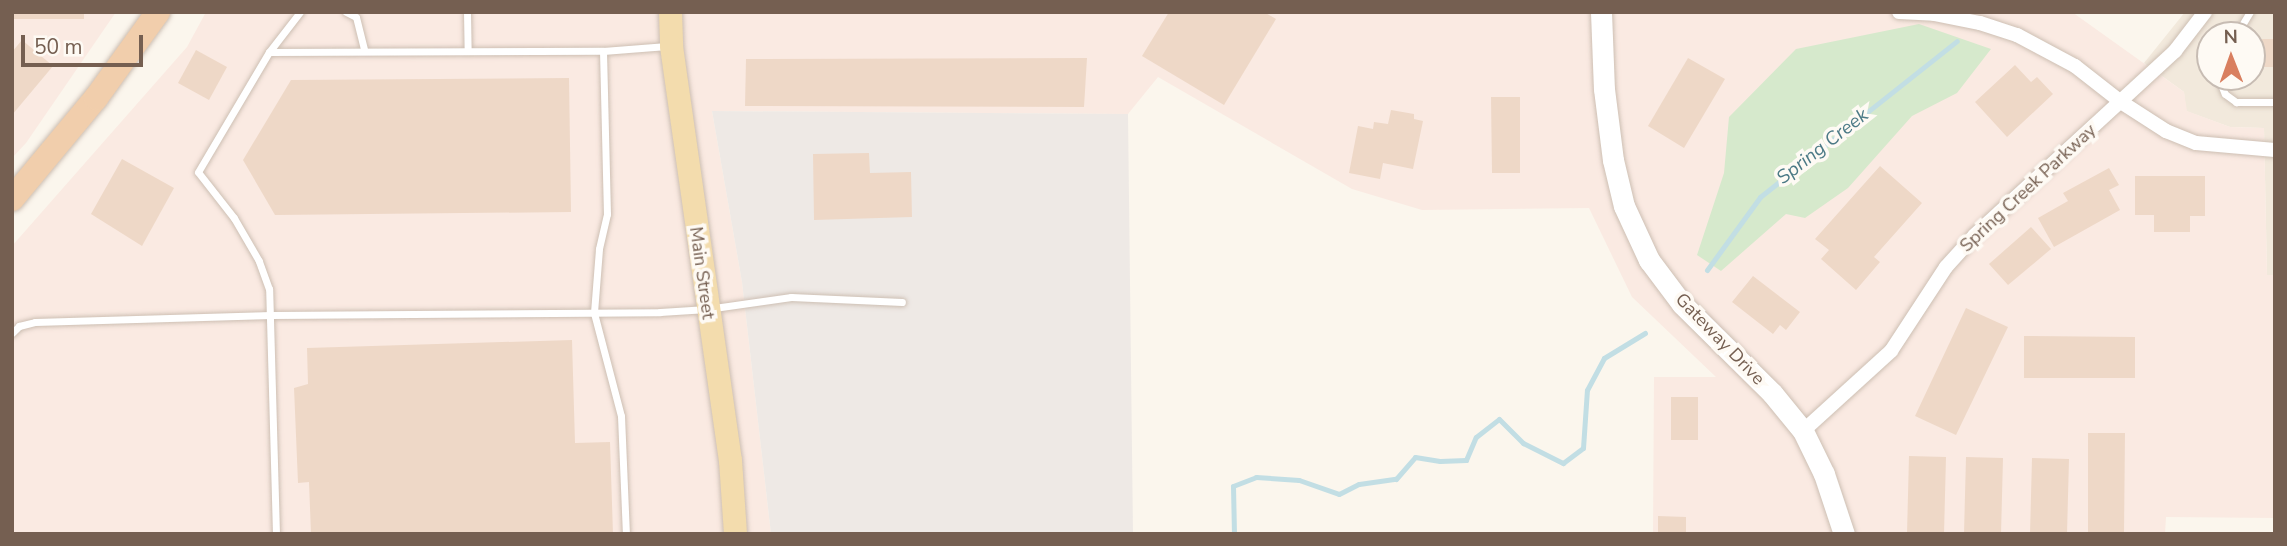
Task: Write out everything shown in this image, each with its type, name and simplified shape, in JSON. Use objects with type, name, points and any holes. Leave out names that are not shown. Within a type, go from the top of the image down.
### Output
[{"type":"highway","points":[[12,199],[96,98],[158,12]]},
{"type":"main road","name":"Main Street","points":[[670,12],[671,46],[706,309],[730,460],[734,534]]},
{"type":"main road","name":"Gateway Drive","points":[[1601,12],[1604,89],[1613,160],[1624,206],[1649,260],[1682,304],[1772,393],[1803,431],[1824,474],[1844,534]]},
{"type":"street","points":[[1899,12],[1945,16],[2017,35],[2075,66],[2120,102],[2166,131],[2196,143],[2275,150]]},
{"type":"street","name":"Spring Creek Parkway","points":[[1803,431],[1891,351],[1946,267],[1975,235],[2175,51],[2205,12]]},
{"type":"lane","points":[[276,534],[269,289],[259,261],[234,218],[198,172],[269,52],[300,12]]},
{"type":"lane","points":[[346,12],[357,14],[364,50]]},
{"type":"lane","points":[[467,12],[468,51]]},
{"type":"lane","points":[[269,52],[603,51],[671,46]]},
{"type":"lane","points":[[603,51],[607,214],[599,249],[594,313],[621,416],[626,534]]},
{"type":"lane","points":[[2224,91],[2235,102],[2275,102]]},
{"type":"lane","points":[[12,333],[19,326],[35,322],[271,315],[594,313],[706,309],[792,297],[902,302]]},
{"type":"shaded area","points":[[12,12],[116,12],[26,143],[12,158]]},
{"type":"shaded area","points":[[206,12],[2072,12],[2184,92],[2187,111],[2230,127],[2264,128],[2267,275],[2275,275],[2275,518],[2166,517],[2165,534],[1653,534],[1654,377],[1716,377],[1632,297],[1589,208],[1422,210],[1352,189],[1158,77],[1128,114],[712,111],[742,282],[771,534],[12,534],[12,246],[187,47]]},
{"type":"shaded area","points":[[2185,12],[2275,12],[2275,275],[2267,275],[2264,128],[2230,127],[2186,111],[2184,92],[2144,63]]},
{"type":"shaded area","points":[[712,111],[1128,114],[1133,534],[771,534],[742,282]]},
{"type":"green space","points":[[1919,24],[1991,49],[1957,93],[1912,116],[1848,188],[1805,218],[1786,214],[1721,271],[1697,255],[1724,173],[1729,117],[1796,49]]},
{"type":"building","points":[[12,12],[84,12],[84,19],[12,19]]},
{"type":"building","points":[[1169,12],[1264,12],[1276,19],[1224,105],[1142,56]]},
{"type":"building","points":[[2266,39],[2275,39],[2275,67],[2266,67]]},
{"type":"building","points":[[22,40],[53,66],[12,115],[12,52]]},
{"type":"building","points":[[196,50],[227,67],[209,100],[178,83]]},
{"type":"building","points":[[1087,58],[1084,107],[745,106],[746,59]]},
{"type":"building","points":[[1688,58],[1725,79],[1684,148],[1648,126]]},
{"type":"building","points":[[2015,65],[2031,82],[2037,77],[2053,94],[2007,137],[1975,102]]},
{"type":"building","points":[[569,78],[571,212],[275,215],[243,160],[291,80]]},
{"type":"building","points":[[1491,97],[1520,97],[1520,173],[1492,173]]},
{"type":"building","points":[[1391,110],[1414,114],[1414,119],[1423,121],[1413,169],[1383,163],[1380,179],[1349,173],[1358,126],[1373,129],[1374,122],[1388,124]]},
{"type":"building","points":[[869,153],[870,173],[911,172],[912,217],[814,220],[813,154]]},
{"type":"building","points":[[122,159],[174,188],[142,246],[91,214]]},
{"type":"building","points":[[1880,166],[1922,203],[1874,257],[1880,262],[1856,290],[1821,259],[1829,250],[1815,239]]},
{"type":"building","points":[[2109,168],[2119,185],[2109,190],[2120,210],[2054,247],[2038,218],[2068,201],[2063,193]]},
{"type":"building","points":[[2135,176],[2205,176],[2205,216],[2190,216],[2190,232],[2154,232],[2154,215],[2135,215]]},
{"type":"building","points":[[2031,227],[2051,249],[2008,285],[1989,264]]},
{"type":"building","points":[[1753,276],[1800,312],[1786,330],[1780,325],[1773,334],[1732,302]]},
{"type":"building","points":[[1966,308],[2008,327],[1956,435],[1915,416]]},
{"type":"building","points":[[2024,336],[2135,337],[2135,378],[2024,378]]},
{"type":"building","points":[[572,340],[575,443],[610,442],[613,534],[311,534],[309,482],[298,483],[294,388],[308,384],[307,348]]},
{"type":"building","points":[[1671,397],[1698,397],[1698,440],[1671,440]]},
{"type":"building","points":[[2088,433],[2125,433],[2124,534],[2088,534]]},
{"type":"building","points":[[1909,456],[1946,457],[1944,534],[1907,534]]},
{"type":"building","points":[[1966,457],[2003,458],[2001,534],[1964,534]]},
{"type":"building","points":[[2032,458],[2069,459],[2067,534],[2030,534]]},
{"type":"building","points":[[1658,516],[1686,517],[1686,534],[1658,534]]},
{"type":"waterway","name":"Spring Creek","points":[[1707,270],[1760,197],[1957,41]]},
{"type":"waterway","name":"Spring Creek","points":[[1234,534],[1233,486],[1256,477],[1299,480],[1339,494],[1359,484],[1396,479],[1415,457],[1440,461],[1466,460],[1476,437],[1499,419],[1523,443],[1563,463],[1583,448],[1587,390],[1604,358],[1645,333]]}]
